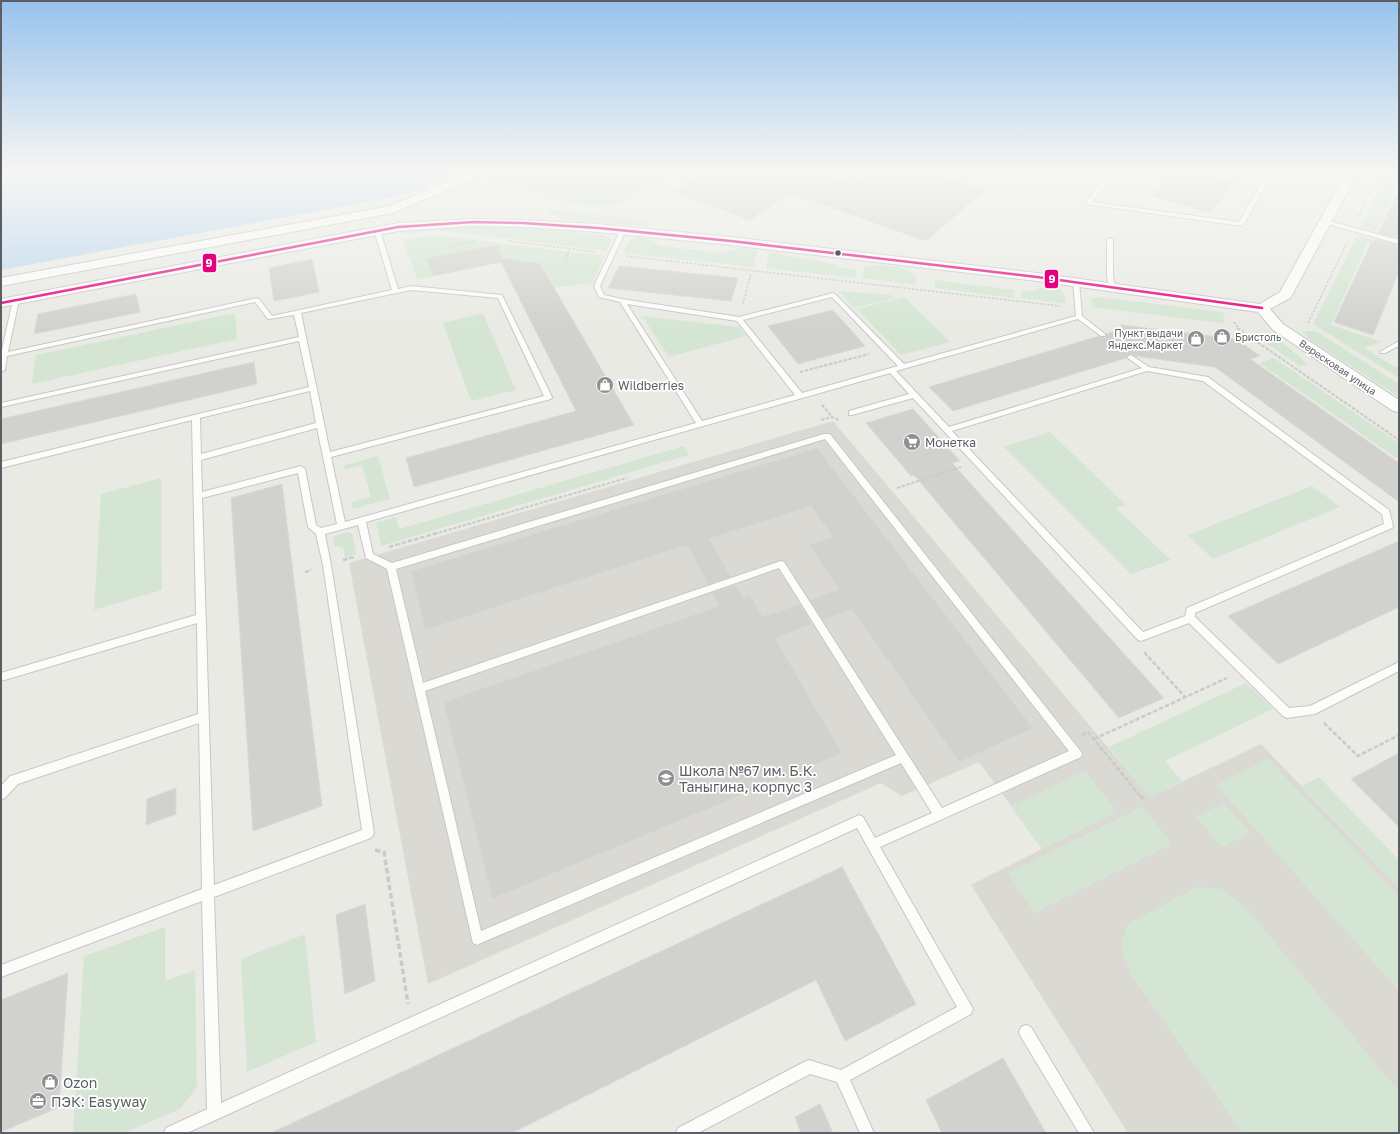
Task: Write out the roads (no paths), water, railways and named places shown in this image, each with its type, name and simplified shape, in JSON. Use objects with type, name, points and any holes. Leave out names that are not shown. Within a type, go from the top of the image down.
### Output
[{"type":"street","points":[[1,282],[324,222]]},
{"type":"street","points":[[1,303],[376,230],[449,222],[501,222],[623,230],[764,244],[1112,286],[1262,308],[1285,295],[1326,222]]},
{"type":"street","name":"Вересковая улица","points":[[1262,308],[1278,328],[1399,408]]},
{"type":"lane","points":[[1226,222],[1241,224],[1242,222]]},
{"type":"lane","points":[[1326,222],[1399,242]]},
{"type":"lane","points":[[376,230],[396,291]]},
{"type":"lane","points":[[623,230],[597,286],[601,296],[622,301],[739,319],[833,295],[903,367]]},
{"type":"lane","points":[[1110,240],[1110,276],[1112,286]]},
{"type":"lane","points":[[1076,282],[1079,312],[1104,335]]},
{"type":"lane","points":[[4,355],[257,300],[270,318],[411,288],[500,296],[548,397],[327,455]]},
{"type":"lane","points":[[1,370],[16,300]]},
{"type":"lane","points":[[622,301],[700,424]]},
{"type":"lane","points":[[297,312],[341,525]]},
{"type":"lane","points":[[320,532],[903,367],[1079,312]]},
{"type":"lane","points":[[739,319],[800,396]]},
{"type":"lane","points":[[1,405],[302,338]]},
{"type":"lane","points":[[1383,352],[1399,342]]},
{"type":"lane","points":[[1131,357],[1147,369]]},
{"type":"lane","points":[[947,430],[1147,369],[1205,379],[1386,512],[1390,526],[1190,611],[1190,618],[1287,713],[1311,711],[1399,666]]},
{"type":"lane","points":[[891,370],[1141,637],[1190,618]]},
{"type":"lane","points":[[1,465],[313,388]]},
{"type":"lane","points":[[852,413],[914,395]]},
{"type":"lane","points":[[196,417],[214,1113]]},
{"type":"lane","points":[[198,458],[320,425]]},
{"type":"lane","points":[[361,520],[369,556],[391,567],[827,436],[1077,753],[872,845]]},
{"type":"lane","points":[[1,971],[368,833],[327,565],[320,532],[312,527],[301,469],[198,496]]},
{"type":"lane","points":[[419,689],[781,564],[940,815]]},
{"type":"lane","points":[[391,567],[477,939],[903,757]]},
{"type":"lane","points":[[1,677],[200,618]]},
{"type":"lane","points":[[1,794],[14,780],[203,718]]},
{"type":"lane","points":[[171,1133],[859,821],[966,1009],[842,1077],[809,1068],[683,1133]]},
{"type":"lane","points":[[1026,1032],[1086,1133]]},
{"type":"lane","points":[[842,1077],[867,1133]]},
{"type":"water","points":[[1,222],[258,222],[1,270]]},
{"type":"place","name":"Бристоль","points":[[1222,337]]},
{"type":"place","name":"Пункт выдачи Яндекс.Маркет","points":[[1196,339]]},
{"type":"place","name":"Wildberries","points":[[605,385]]},
{"type":"place","name":"Монетка","points":[[912,442]]},
{"type":"place","name":"Школа №67 им. Б.К. Таныгина, корпус 3","points":[[666,778]]},
{"type":"place","name":"Ozon","points":[[50,1082]]},
{"type":"place","name":"ПЭК: Easyway","points":[[38,1101]]}]
